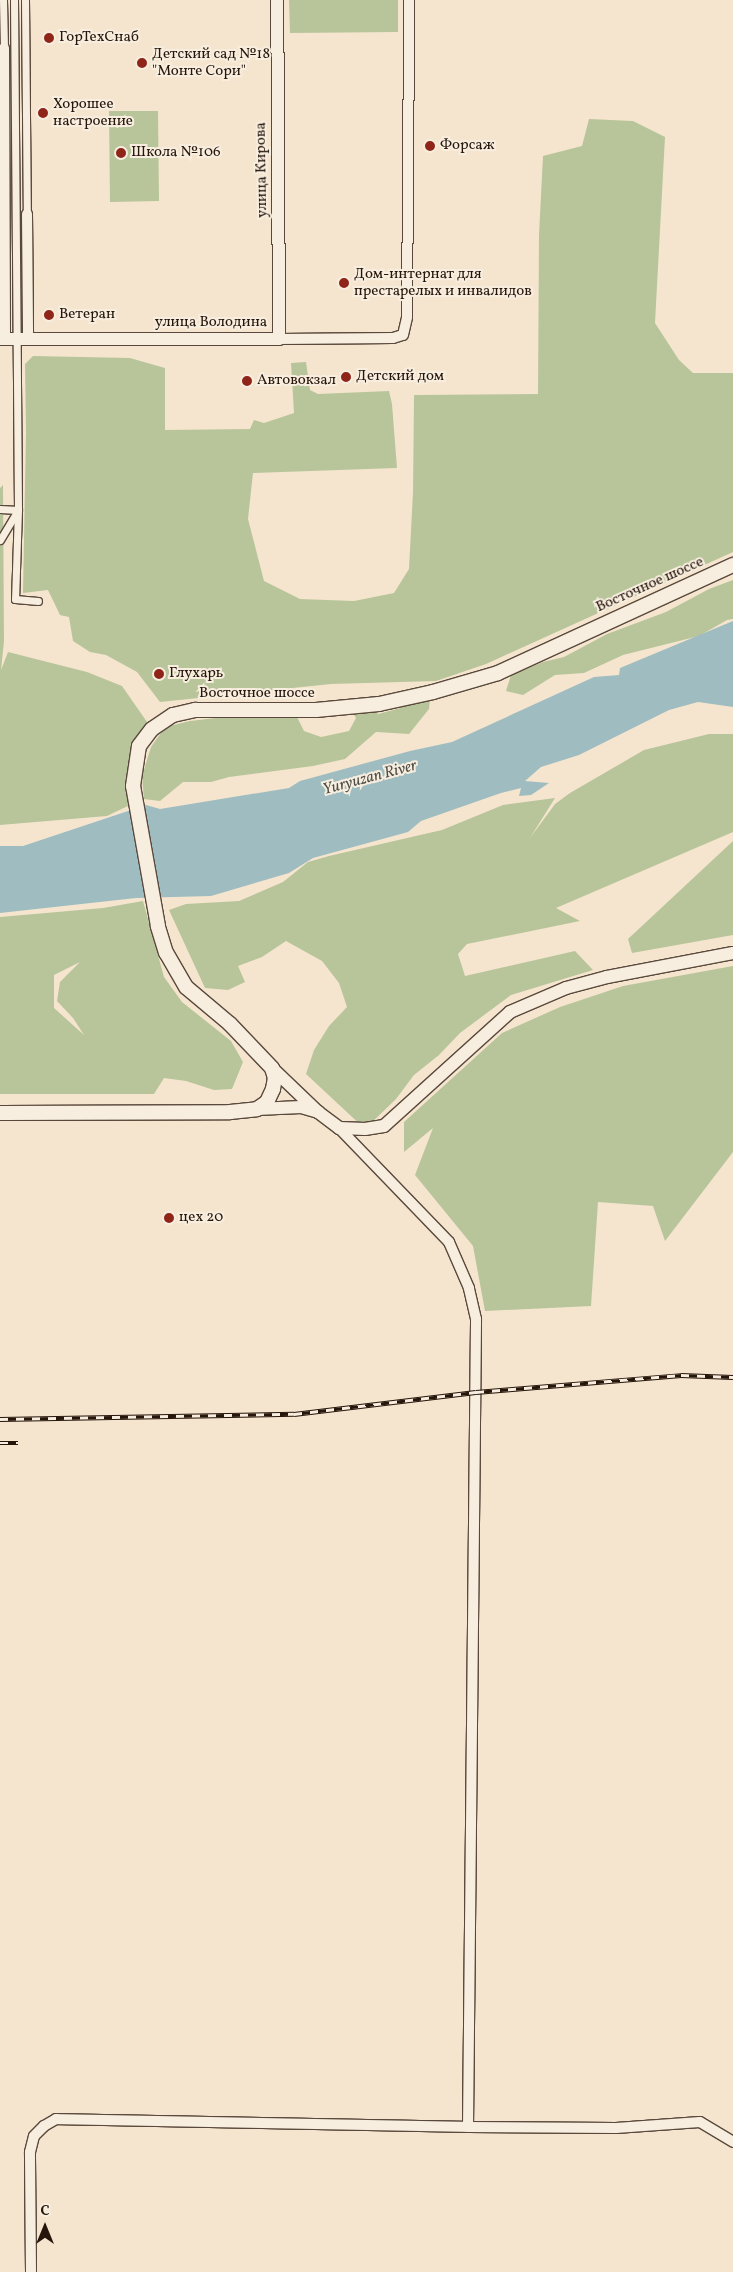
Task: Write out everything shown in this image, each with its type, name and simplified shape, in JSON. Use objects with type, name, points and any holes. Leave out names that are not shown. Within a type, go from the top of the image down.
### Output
[{"type":"main road","name":"Восточное шоссе","points":[[272,1068],[230,1024],[186,987],[166,953],[158,926],[133,786],[139,746],[152,729],[173,714],[195,710],[316,710],[379,704],[433,692],[498,673],[733,565]]},
{"type":"main road","points":[[0,1113],[230,1112],[257,1109],[267,1102],[273,1089],[275,1078],[272,1068]]},
{"type":"street","points":[[3,0],[18,510],[15,599],[38,600]]},
{"type":"street","points":[[12,339],[14,0]]},
{"type":"street","points":[[12,339],[26,214],[25,0]]},
{"type":"street","name":"улица Кирова","points":[[277,0],[279,339]]},
{"type":"street","name":"улица Володина","points":[[12,339],[393,338],[403,335],[407,317],[409,0]]},
{"type":"street","points":[[0,509],[18,510]]},
{"type":"street","points":[[0,540],[18,510]]},
{"type":"street","points":[[339,1128],[365,1129],[384,1126],[510,1012],[566,988],[607,976],[733,953]]},
{"type":"street","name":"Восточное шоссе","points":[[272,1068],[318,1112],[339,1128]]},
{"type":"street","points":[[257,1109],[301,1107],[318,1112]]},
{"type":"street","points":[[339,1128],[450,1242],[469,1288],[476,1319],[468,2127]]},
{"type":"street","points":[[32,2272],[30,2152],[34,2136],[44,2126],[56,2119],[616,2128],[700,2122],[733,2142]]},
{"type":"green space","points":[[289,0],[398,0],[398,32],[290,33]]},
{"type":"green space","points":[[109,111],[158,111],[159,201],[110,202]]},
{"type":"green space","points":[[589,119],[633,121],[665,137],[655,323],[679,360],[693,373],[733,373],[733,552],[486,664],[436,681],[331,684],[160,702],[137,672],[106,655],[90,652],[73,641],[69,617],[60,615],[48,590],[23,593],[26,432],[25,364],[33,356],[130,358],[165,368],[165,430],[250,429],[254,420],[264,423],[294,413],[291,363],[306,362],[310,390],[318,394],[389,391],[392,404],[397,468],[253,473],[248,519],[264,581],[300,599],[354,601],[394,593],[409,569],[413,492],[414,395],[538,394],[539,235],[543,156],[582,146]]},
{"type":"green space","points":[[3,485],[4,641],[1,670],[8,652],[87,672],[122,686],[147,722],[140,736],[132,804],[107,816],[0,825],[0,488]]},
{"type":"green space","points":[[733,580],[733,619],[727,620],[699,636],[623,655],[584,673],[555,675],[523,695],[506,691],[511,675],[543,662],[564,657],[607,634],[666,612],[709,589]]},
{"type":"green space","points":[[430,699],[429,709],[409,734],[376,732],[345,759],[313,766],[229,777],[211,782],[183,782],[160,801],[144,799],[142,776],[151,747],[165,727],[190,721],[293,709],[304,731],[321,737],[349,731],[356,718],[350,708],[366,705],[378,714],[401,708],[404,702]]},
{"type":"green space","points":[[709,734],[733,734],[733,832],[556,908],[580,921],[467,944],[458,954],[465,976],[575,951],[593,970],[511,995],[460,1033],[439,1055],[414,1075],[396,1099],[365,1129],[306,1074],[314,1050],[329,1026],[347,1007],[339,983],[322,961],[286,941],[262,957],[238,966],[245,982],[228,990],[205,988],[169,910],[186,904],[239,901],[283,882],[308,862],[442,830],[503,805],[555,798],[530,838],[555,804],[570,793],[644,750]]},
{"type":"green space","points":[[733,841],[733,935],[632,953],[628,939]]},
{"type":"green space","points":[[143,901],[164,977],[182,1002],[231,1041],[243,1062],[232,1089],[214,1090],[186,1081],[164,1078],[154,1094],[0,1094],[0,917],[103,908]],"holes":[[[80,962],[60,982],[57,1001],[73,1018],[84,1035],[54,1008],[54,975]]]},
{"type":"green space","points":[[733,966],[733,1152],[665,1241],[653,1206],[598,1202],[591,1306],[485,1311],[473,1246],[415,1175],[433,1128],[404,1152],[404,1122],[502,1033],[560,1007],[623,986]]},
{"type":"water","name":"Yuryuzan River","points":[[733,621],[733,707],[698,702],[669,710],[579,755],[541,767],[525,781],[549,783],[531,795],[519,796],[521,788],[501,793],[421,821],[408,832],[313,858],[289,873],[211,896],[136,898],[0,913],[0,846],[23,846],[146,805],[160,809],[289,788],[300,781],[410,751],[452,742],[594,677],[619,675],[620,668]]},
{"type":"railway","points":[[0,1419],[294,1414],[476,1392],[681,1375],[733,1377]]},
{"type":"railway","points":[[0,1443],[18,1443]]},
{"type":"place","name":"ГорТехСнаб","points":[[49,38]]},
{"type":"place","name":"Детский сад №18 \"Монте Сори\"","points":[[142,63]]},
{"type":"place","name":"Хорошее настроение","points":[[43,113]]},
{"type":"place","name":"Форсаж","points":[[430,146]]},
{"type":"place","name":"Школа №106","points":[[121,153]]},
{"type":"place","name":"Дом-интернат для престарелых и инвалидов","points":[[344,283]]},
{"type":"place","name":"Ветеран","points":[[49,315]]},
{"type":"place","name":"Детский дом","points":[[346,377]]},
{"type":"place","name":"Автовокзал","points":[[247,381]]},
{"type":"place","name":"Глухарь","points":[[159,674]]},
{"type":"place","name":"цех 20","points":[[169,1218]]}]
